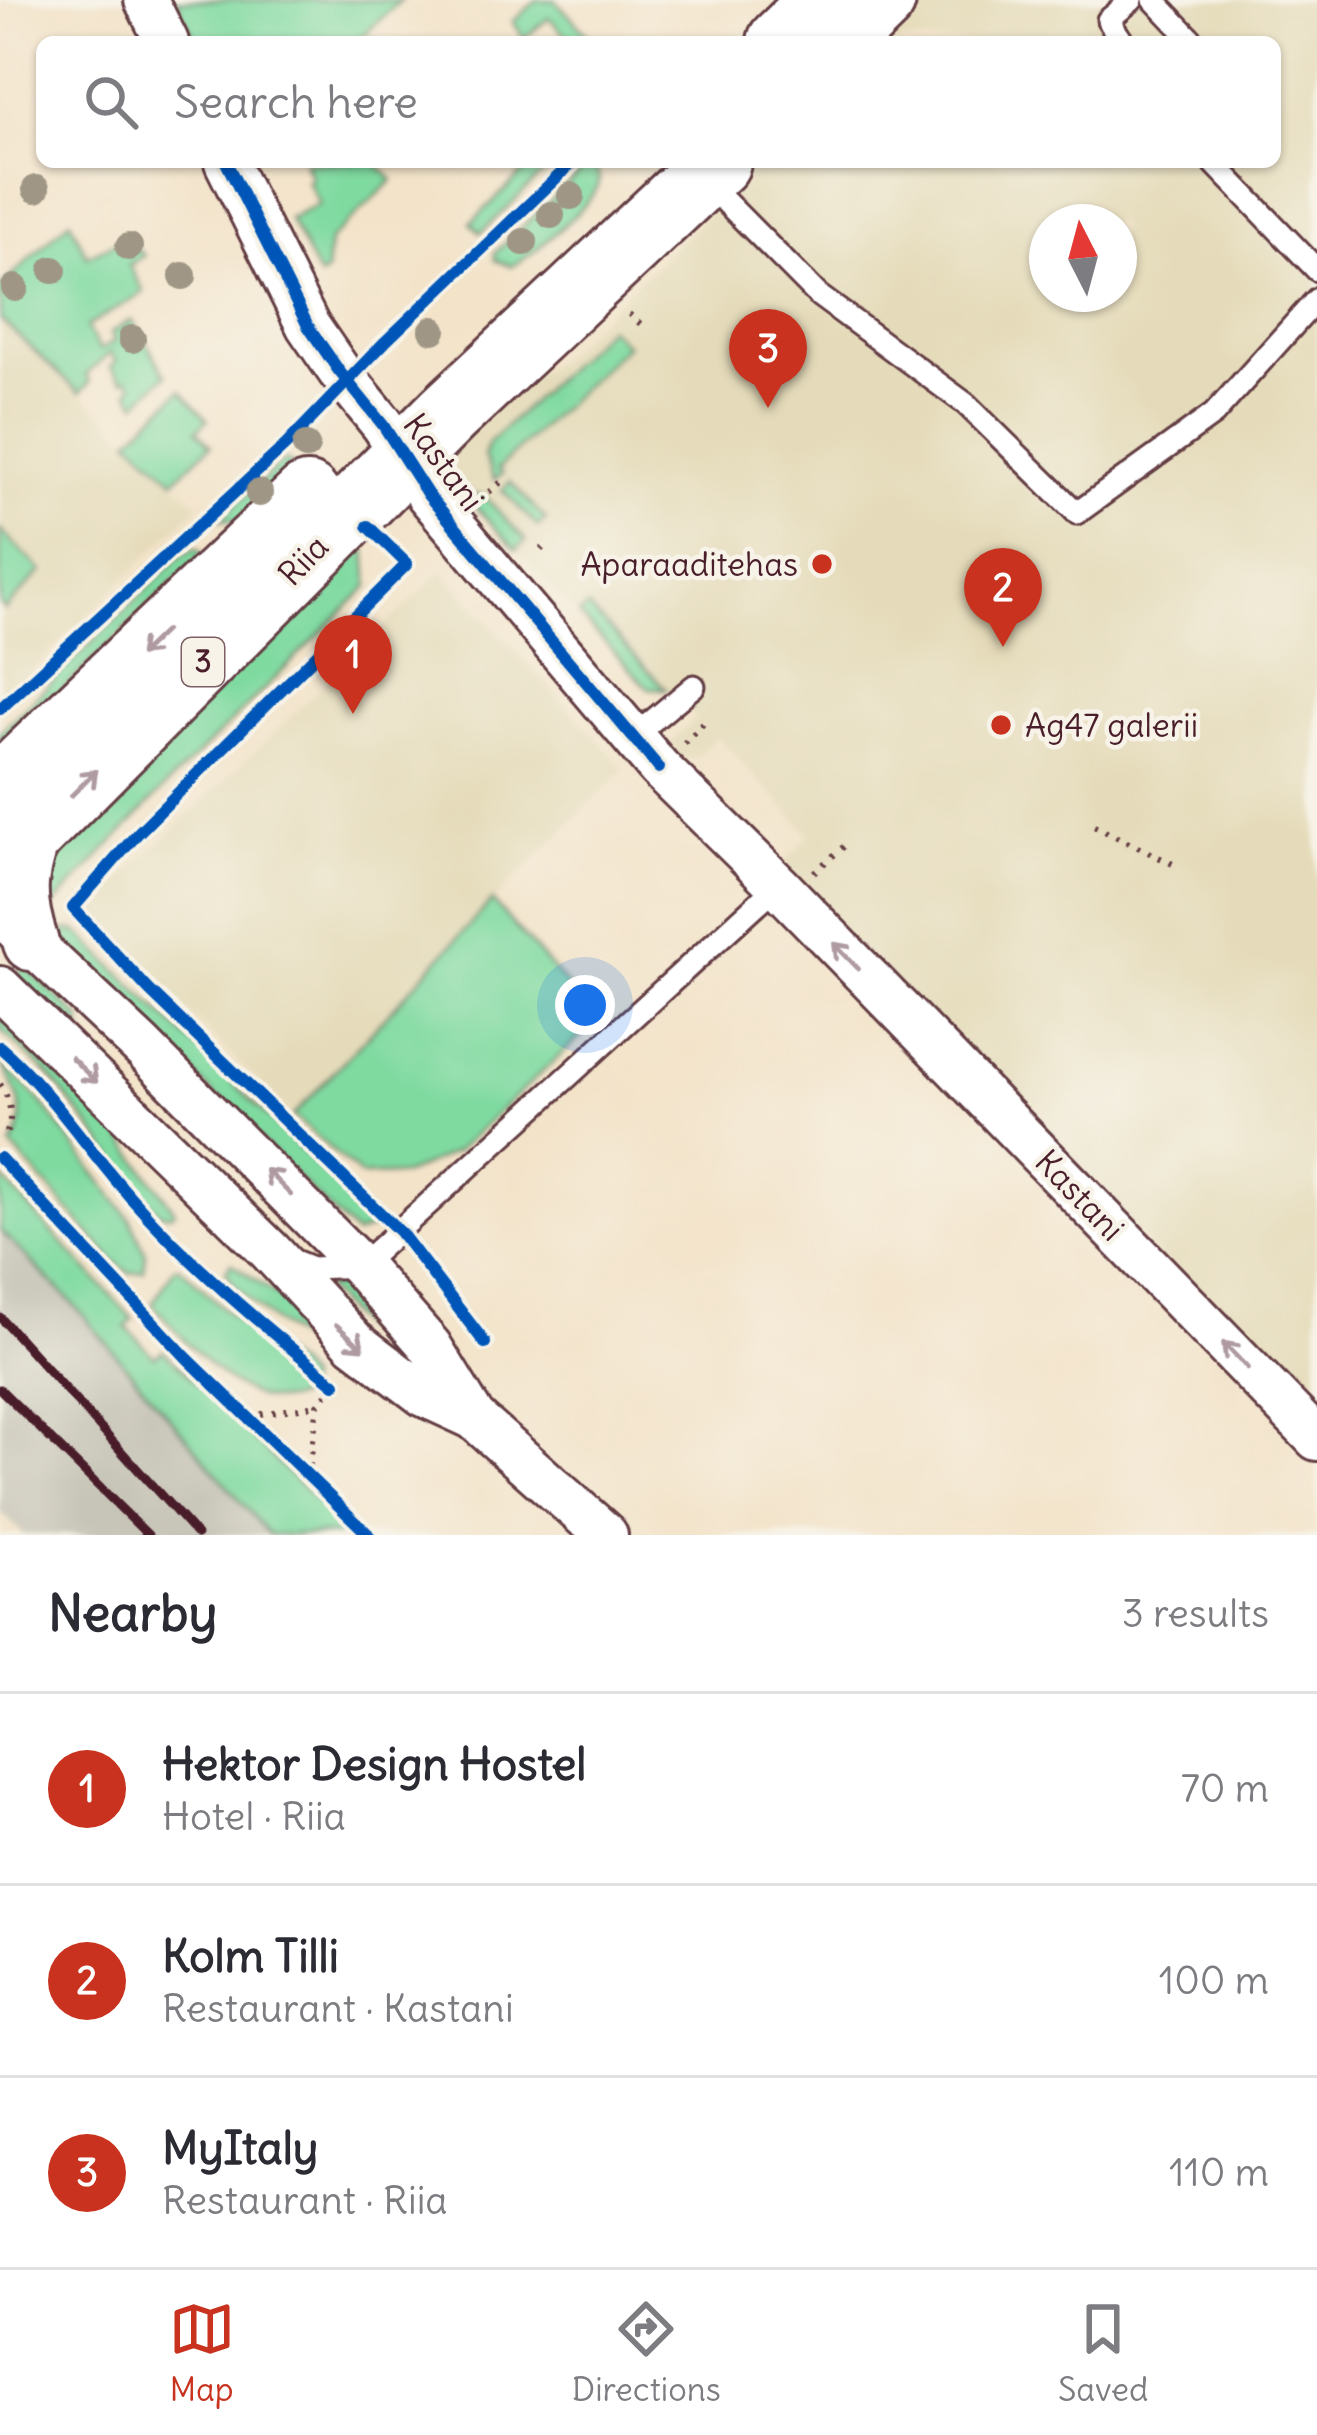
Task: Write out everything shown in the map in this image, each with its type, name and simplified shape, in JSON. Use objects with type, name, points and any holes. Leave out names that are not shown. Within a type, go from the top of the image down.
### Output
[{"type":"highway","points":[[787,36],[824,0]]},
{"type":"highway","points":[[845,36],[882,0]]},
{"type":"highway","name":"Riia","points":[[9,815],[236,561],[394,442],[688,168]]},
{"type":"street","points":[[146,0],[164,36]]},
{"type":"street","name":"Kastani","points":[[229,168],[308,326],[428,495],[658,768],[795,880],[1310,1417]]},
{"type":"street","points":[[9,815],[20,872],[19,899],[10,927],[157,1062],[360,1266],[430,1346],[474,1418]]},
{"type":"street","points":[[0,988],[270,1252],[354,1342],[424,1395],[474,1418],[606,1535]]},
{"type":"lane","points":[[1119,36],[1108,20],[1132,0]]},
{"type":"lane","points":[[1154,0],[1188,36]]},
{"type":"lane","points":[[692,168],[818,295],[966,404],[1077,513],[1214,414],[1317,299]]},
{"type":"lane","points":[[1224,168],[1317,271]]},
{"type":"lane","points":[[633,737],[694,686]]},
{"type":"lane","points":[[270,1252],[312,1268],[360,1266],[795,880]]},
{"type":"path","points":[[621,307],[644,327]]},
{"type":"path","points":[[490,492],[506,478]]},
{"type":"path","points":[[673,754],[708,719]]},
{"type":"path","points":[[1094,826],[1177,866]]},
{"type":"path","points":[[795,880],[848,843]]},
{"type":"path","points":[[0,1084],[11,1120],[3,1140]]},
{"type":"path","points":[[313,1482],[319,1405],[335,1384],[318,1370]]},
{"type":"path","points":[[234,1401],[264,1431]]},
{"type":"path","points":[[250,1416],[319,1405]]},
{"type":"path","points":[[294,1462],[313,1482]]},
{"type":"shaded area","points":[[931,0],[1317,0],[1317,1417],[779,869],[810,834],[717,737],[695,758],[679,759],[667,746],[696,718],[667,689],[648,688],[479,511],[453,470],[450,454],[483,410],[559,358],[756,168],[1281,168],[1281,36],[893,36]]},
{"type":"shaded area","points":[[0,319],[199,505],[0,701]]},
{"type":"shaded area","points":[[442,571],[624,769],[492,902],[293,1116],[98,924],[95,905]]},
{"type":"shaded area","points":[[0,1231],[76,1307],[269,1535],[24,1535],[0,1511]]},
{"type":"green space","points":[[176,0],[401,0],[362,36],[194,36]]},
{"type":"green space","points":[[537,0],[555,0],[589,36],[566,36],[549,18],[523,36],[513,22]]},
{"type":"green space","points":[[307,168],[380,168],[393,180],[329,241],[326,273],[319,277],[289,219],[319,204],[307,181],[311,178]]},
{"type":"green space","points":[[528,168],[549,168],[481,233],[471,223]]},
{"type":"green space","points":[[585,168],[594,168],[598,184],[591,196],[532,252],[512,266],[495,260],[495,253]]},
{"type":"green space","points":[[70,220],[87,256],[127,237],[144,256],[129,265],[144,292],[86,327],[100,350],[115,341],[110,333],[132,320],[166,375],[137,403],[128,379],[122,381],[111,367],[116,361],[110,353],[86,375],[90,382],[80,393],[0,319],[0,288]]},
{"type":"green space","points":[[608,327],[626,345],[498,469],[502,474],[494,480],[484,456],[488,444]]},
{"type":"green space","points":[[181,390],[208,420],[197,430],[211,445],[174,480],[130,439]]},
{"type":"green space","points":[[285,460],[297,469],[240,521],[220,519]]},
{"type":"green space","points":[[510,482],[546,520],[538,527],[502,490]]},
{"type":"green space","points":[[484,496],[526,541],[516,550],[469,500]]},
{"type":"green space","points":[[0,530],[42,571],[5,610],[0,605]]},
{"type":"green space","points":[[360,533],[366,545],[369,586],[169,783],[43,917],[42,865]]},
{"type":"green space","points":[[196,547],[203,553],[0,751],[0,732],[179,558]]},
{"type":"green space","points":[[588,607],[666,689],[648,688],[579,615]]},
{"type":"green space","points":[[492,901],[598,1021],[455,1152],[403,1175],[361,1176],[293,1116]]},
{"type":"green space","points":[[68,930],[79,933],[379,1225],[355,1235],[55,936]]},
{"type":"green space","points":[[25,966],[80,1018],[82,1030],[75,1032],[11,978]]},
{"type":"green space","points":[[0,1016],[114,1126],[175,1211],[160,1213],[146,1198],[50,1076],[0,1029]]},
{"type":"green space","points":[[0,1060],[42,1103],[131,1220],[146,1254],[144,1271],[130,1273],[116,1263],[11,1146],[21,1113]]},
{"type":"green space","points":[[0,1176],[133,1319],[126,1327],[155,1357],[163,1350],[351,1535],[269,1535],[76,1307],[0,1231]]},
{"type":"green space","points":[[231,1263],[286,1302],[349,1357],[342,1362],[331,1359],[278,1325],[232,1281],[226,1271]]},
{"type":"green space","points":[[175,1267],[298,1368],[306,1379],[304,1394],[283,1401],[262,1398],[241,1389],[201,1356],[152,1304]]},
{"type":"green space","points":[[347,1283],[383,1319],[367,1336],[323,1287]]},
{"type":"railway","points":[[0,1317],[197,1535]]},
{"type":"railway","points":[[0,1389],[148,1535]]},
{"type":"cycle path","points":[[229,168],[308,326],[339,371],[383,425],[428,495],[659,768]]},
{"type":"cycle path","points":[[0,709],[286,445],[385,342],[567,168]]},
{"type":"cycle path","points":[[368,526],[407,564],[138,833],[73,908],[149,990],[400,1232],[485,1343]]},
{"type":"cycle path","points":[[0,1047],[36,1082],[156,1225],[255,1318],[335,1384]]},
{"type":"cycle path","points":[[0,1158],[186,1357],[369,1535]]},
{"type":"place","name":"MyItaly","points":[[768,408]]},
{"type":"place","name":"Aparaaditehas","points":[[822,564]]},
{"type":"place","name":"Kolm Tilli","points":[[1003,647]]},
{"type":"place","name":"Hektor Design Hostel","points":[[353,714]]},
{"type":"place","name":"Ag47 galerii","points":[[1001,725]]}]
